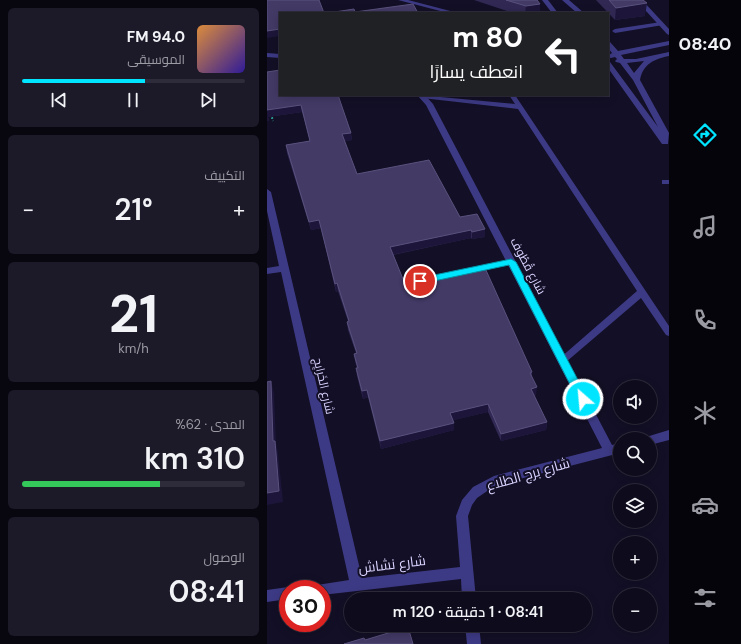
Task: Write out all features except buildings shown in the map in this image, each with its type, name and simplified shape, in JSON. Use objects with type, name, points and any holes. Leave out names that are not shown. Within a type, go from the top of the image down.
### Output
[{"type":"street","points":[[564,0],[570,12]]},
{"type":"street","points":[[564,0],[580,12]]},
{"type":"street","points":[[640,0],[668,31]]},
{"type":"street","points":[[609,42],[643,48]]},
{"type":"street","points":[[609,59],[616,54],[669,42]]},
{"type":"street","points":[[609,44],[636,80],[669,140]]},
{"type":"street","points":[[609,60],[622,61],[651,58],[669,54]]},
{"type":"street","points":[[267,55],[279,56]]},
{"type":"street","points":[[636,80],[638,70],[651,58]]},
{"type":"street","points":[[609,61],[655,129],[669,146]]},
{"type":"street","name":"شارع قُطُوف","points":[[423,96],[429,104],[563,360],[613,446]]},
{"type":"street","name":"شارع الخَرايِج","points":[[267,192],[283,268],[357,584]]},
{"type":"street","points":[[267,271],[283,268]]},
{"type":"street","points":[[657,438],[669,435]]},
{"type":"street","name":"شارع برج الطلاع","points":[[468,592],[462,516],[465,505],[472,494],[482,486],[494,481],[613,450]]},
{"type":"street","name":"شارع نشاش","points":[[331,588],[466,572]]},
{"type":"street","points":[[267,596],[279,594]]},
{"type":"street","points":[[473,632],[474,644]]},
{"type":"lane","points":[[401,0],[451,12]]},
{"type":"lane","points":[[545,0],[554,12]]},
{"type":"lane","points":[[615,31],[661,24]]},
{"type":"lane","points":[[430,96],[520,107]]},
{"type":"lane","points":[[513,96],[669,333]]},
{"type":"lane","points":[[420,281],[511,262]]},
{"type":"lane","points":[[563,360],[642,292]]},
{"type":"path","points":[[270,109],[273,121]]},
{"type":"route","points":[[420,281],[511,262],[583,399]]}]
